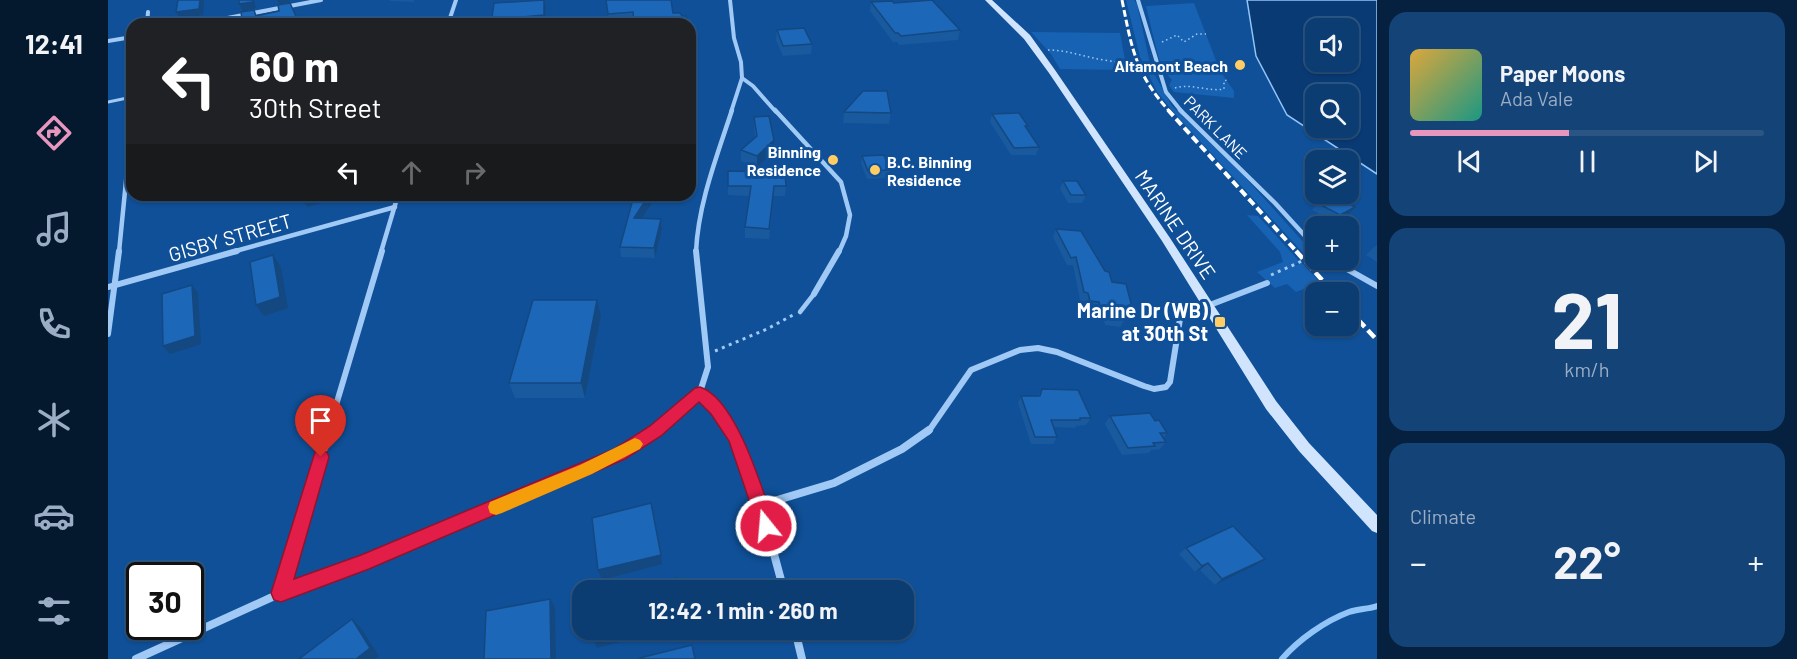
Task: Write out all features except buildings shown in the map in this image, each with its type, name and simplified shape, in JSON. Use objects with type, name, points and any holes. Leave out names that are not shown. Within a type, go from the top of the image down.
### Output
[{"type":"main road","name":"MARINE DRIVE","points":[[988,0],[1027,37],[1209,305],[1270,405],[1304,447],[1377,526]]},
{"type":"street","points":[[227,18],[321,0]]},
{"type":"street","points":[[450,18],[456,1],[462,0]]},
{"type":"street","points":[[136,659],[281,593],[363,563],[620,454],[656,431],[700,393],[708,367],[696,258],[698,233],[715,161],[742,78],[741,62],[734,38],[730,0]]},
{"type":"street","name":"PARK LANE","points":[[1138,0],[1158,69],[1170,98],[1305,236]]},
{"type":"street","points":[[148,12],[148,18]]},
{"type":"street","points":[[108,41],[126,39]]},
{"type":"street","points":[[742,78],[753,86],[841,182],[850,215],[846,238],[814,294]]},
{"type":"street","points":[[108,334],[116,285],[126,182]]},
{"type":"street","points":[[281,593],[396,201]]},
{"type":"street","name":"GISBY STREET","points":[[108,288],[395,207]]},
{"type":"street","points":[[1349,270],[1377,286]]},
{"type":"street","points":[[761,505],[834,483],[902,449],[928,432],[971,370],[1020,350],[1038,348],[1057,352],[1144,386],[1154,389],[1166,387],[1170,382],[1180,319],[1209,305],[1267,284]]},
{"type":"street","points":[[700,393],[716,410],[736,439],[761,505],[781,580]]},
{"type":"street","points":[[797,640],[802,659]]},
{"type":"lane","points":[[108,102],[126,98]]},
{"type":"lane","points":[[800,312],[814,294]]},
{"type":"path","points":[[1162,42],[1177,35],[1184,42],[1199,34],[1206,34]]},
{"type":"path","points":[[1049,50],[1066,50],[1103,60],[1131,62],[1152,68]]},
{"type":"path","points":[[1173,88],[1187,87],[1207,92],[1216,91],[1224,89],[1227,80]]},
{"type":"path","points":[[1267,284],[1266,278],[1282,268],[1305,261]]},
{"type":"path","points":[[706,354],[723,349],[800,312]]},
{"type":"shaded area","points":[[1126,0],[1134,0],[1137,4],[1151,68],[1172,106],[1242,174],[1305,244],[1305,255],[1176,115],[1157,92],[1145,67],[1150,68],[1145,66],[1140,57]]},
{"type":"shaded area","points":[[1247,0],[1377,0],[1377,174],[1359,162],[1359,150],[1340,150],[1322,138],[1359,138],[1359,84],[1305,84],[1305,127],[1287,115],[1256,56]]},
{"type":"shaded area","points":[[1194,3],[1220,71],[1234,91],[1234,98],[1174,92],[1169,85],[1172,80],[1164,71],[1158,56],[1146,6]]},
{"type":"shaded area","points":[[1031,32],[1120,33],[1127,70],[1060,69],[1051,54]]},
{"type":"shaded area","points":[[1247,215],[1258,216],[1300,262],[1293,266],[1302,263],[1305,270],[1309,270],[1320,282],[1305,282],[1305,289],[1296,292],[1287,284],[1275,288],[1257,272],[1283,262],[1280,252]]},
{"type":"waterway","points":[[1282,659],[1304,638],[1331,620],[1349,612],[1377,606]]},
{"type":"railway","points":[[1122,0],[1132,47],[1142,72],[1158,98],[1170,112]]},
{"type":"railway","points":[[1168,110],[1297,252]]},
{"type":"railway","points":[[1296,251],[1324,282]]},
{"type":"railway","points":[[1359,321],[1377,340]]},
{"type":"slow traffic","points":[[496,507],[586,470],[620,454],[635,444]]},
{"type":"place","name":"Altamont Beach","points":[[1240,65]]},
{"type":"place","name":"Binning Residence","points":[[833,160]]},
{"type":"place","name":"B.C. Binning Residence","points":[[875,170]]},
{"type":"place","name":"Marine Dr (WB) at 30th St","points":[[1220,322]]},
{"type":"route","points":[[321,457],[281,593],[363,563],[620,454],[656,431],[700,393],[716,410],[736,439],[761,505],[766,526]]}]
